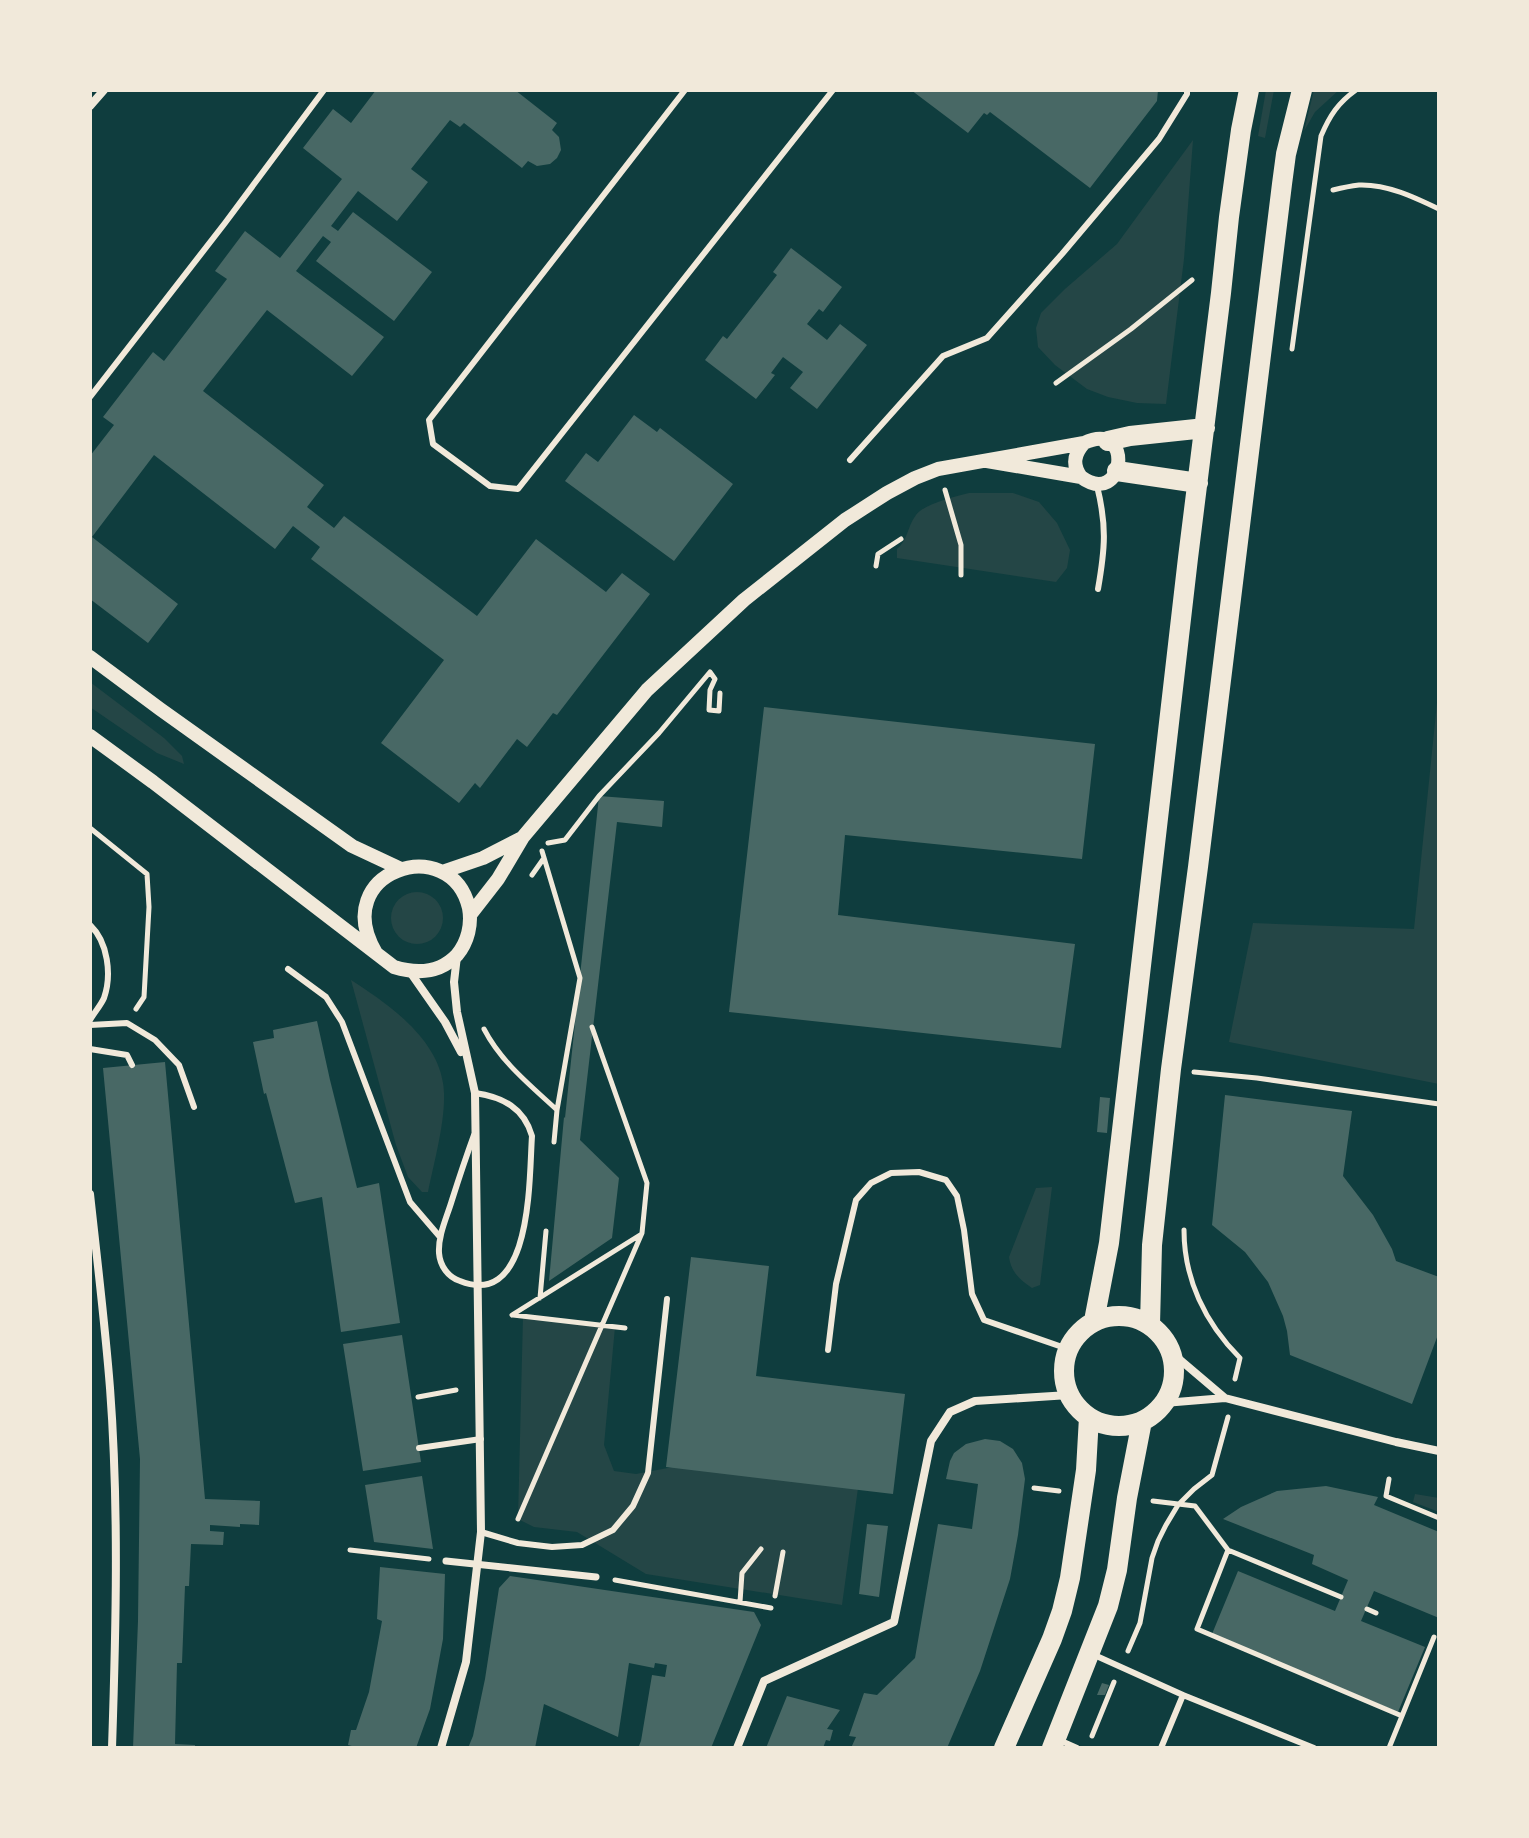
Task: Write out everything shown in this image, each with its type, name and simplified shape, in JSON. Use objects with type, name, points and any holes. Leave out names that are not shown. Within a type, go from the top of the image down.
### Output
[{"type":"main road","points":[[1094,1321],[1109,1243],[1229,217],[1249,90]]},
{"type":"main road","points":[[1150,1325],[1152,1245],[1171,1069],[1279,206],[1286,154],[1302,90]]},
{"type":"main road","points":[[1108,441],[1205,428]]},
{"type":"main road","points":[[1117,471],[1198,483]]},
{"type":"main road","points":[[1112,1315],[1125,1315],[1150,1325],[1167,1342],[1172,1353],[1174,1379],[1164,1403],[1142,1421],[1129,1425],[1115,1426],[1089,1417],[1069,1395],[1063,1371],[1068,1349],[1081,1331],[1094,1321],[1112,1315]]},
{"type":"main road","points":[[1004,1748],[1062,1611],[1086,1470],[1089,1417]]},
{"type":"main road","points":[[1054,1743],[1108,1606],[1142,1421]]},
{"type":"street","points":[[90,106],[104,90]]},
{"type":"street","points":[[470,915],[498,879],[523,837],[647,690],[744,600],[845,520],[887,493],[938,469],[1093,439],[1108,441],[1119,458],[1117,471],[1108,481],[1096,483],[1081,477],[987,461]]},
{"type":"street","points":[[1081,477],[1075,455],[1084,443]]},
{"type":"street","points":[[90,657],[352,846],[399,868]]},
{"type":"street","points":[[90,736],[394,967],[410,972],[428,971],[457,955],[470,929],[470,915],[466,899],[457,884],[442,872],[427,867],[399,868],[385,877],[366,904],[364,925],[376,953]]},
{"type":"street","points":[[442,872],[483,858],[523,837]]},
{"type":"street","points":[[441,1748],[466,1662],[481,1532],[475,1093],[457,1012],[454,982],[457,955]]},
{"type":"street","points":[[410,972],[445,1022],[467,1062]]},
{"type":"street","points":[[90,1194],[110,1389],[115,1492],[116,1623],[112,1748]]},
{"type":"street","points":[[1172,1353],[1225,1398]]},
{"type":"street","points":[[737,1748],[764,1681],[894,1622],[931,1441],[950,1412],[975,1401],[1069,1395]]},
{"type":"street","points":[[1164,1403],[1225,1398],[1439,1451]]},
{"type":"street","points":[[446,1561],[596,1577]]},
{"type":"lane","points":[[90,397],[324,90]]},
{"type":"lane","points":[[685,90],[429,420],[433,444],[490,486],[518,489],[833,90]]},
{"type":"lane","points":[[850,460],[943,356],[987,338],[1159,139],[1187,90]]},
{"type":"lane","points":[[1096,483],[1105,528],[1098,589]]},
{"type":"lane","points":[[90,925],[105,951],[108,971],[103,999],[90,1022],[127,1023],[155,1040],[179,1065],[194,1107]]},
{"type":"lane","points":[[288,969],[326,997],[342,1022],[410,1202],[440,1237]]},
{"type":"lane","points":[[90,1049],[127,1055],[132,1065]]},
{"type":"lane","points":[[475,1093],[507,1101],[529,1125],[532,1136],[525,1226],[516,1256],[502,1276],[479,1285],[452,1278],[443,1268],[439,1256],[440,1237],[476,1128]]},
{"type":"lane","points":[[828,1350],[836,1284],[856,1200],[871,1183],[891,1173],[919,1172],[946,1180],[957,1196],[972,1294],[984,1320],[1068,1349]]},
{"type":"lane","points":[[481,1532],[518,1543],[552,1547],[582,1545],[613,1530],[633,1506],[648,1473],[667,1299]]},
{"type":"lane","points":[[419,1448],[481,1439]]},
{"type":"lane","points":[[1091,1653],[1183,1695],[1314,1748]]},
{"type":"lane","points":[[1161,1748],[1183,1695]]},
{"type":"lane","points":[[1054,1743],[1077,1748]]},
{"type":"path","points":[[1291,358],[1321,136],[1329,116],[1341,101],[1356,90]]},
{"type":"path","points":[[1333,190],[1358,185],[1382,187],[1439,209]]},
{"type":"path","points":[[1056,383],[1192,280]]},
{"type":"path","points":[[945,489],[961,545],[961,575]]},
{"type":"path","points":[[876,566],[878,554],[901,539]]},
{"type":"path","points":[[553,1157],[557,1110],[580,978],[542,852],[547,844],[565,840],[599,796],[659,733],[710,672],[715,679],[710,690],[709,710],[719,711],[720,693]]},
{"type":"path","points":[[90,828],[147,874],[149,907],[144,997],[127,1023]]},
{"type":"path","points":[[527,880],[544,858]]},
{"type":"path","points":[[481,1024],[490,1041],[518,1074],[557,1110]]},
{"type":"path","points":[[518,1519],[642,1233],[647,1183],[592,1027]]},
{"type":"path","points":[[1171,1069],[1439,1104]]},
{"type":"path","points":[[510,1075],[518,1074]]},
{"type":"path","points":[[1184,1217],[1188,1270],[1210,1322],[1240,1358],[1235,1379]]},
{"type":"path","points":[[540,1298],[547,1220]]},
{"type":"path","points":[[625,1328],[512,1315],[642,1233]]},
{"type":"path","points":[[418,1397],[456,1390]]},
{"type":"path","points":[[1087,1748],[1140,1623],[1155,1550],[1178,1505],[1212,1475],[1227,1419]]},
{"type":"path","points":[[1389,1479],[1386,1496],[1439,1518]]},
{"type":"path","points":[[1034,1488],[1064,1491]]},
{"type":"path","points":[[1144,1500],[1195,1506],[1228,1550],[1341,1597]]},
{"type":"path","points":[[740,1602],[742,1573],[761,1549]]},
{"type":"path","points":[[350,1550],[446,1561]]},
{"type":"path","points":[[1228,1550],[1197,1629],[1402,1716]]},
{"type":"path","points":[[775,1596],[783,1552]]},
{"type":"path","points":[[596,1577],[771,1608]]},
{"type":"path","points":[[1367,1609],[1376,1613]]},
{"type":"path","points":[[1389,1748],[1434,1637]]},
{"type":"shaded area","points":[[1266,90],[1274,90],[1265,138],[1258,136]]},
{"type":"shaded area","points":[[1314,90],[1339,90],[1315,112],[1304,131]]},
{"type":"shaded area","points":[[1193,140],[1184,259],[1166,404],[1137,403],[1108,397],[1087,389],[1055,365],[1038,347],[1036,328],[1041,313],[1117,244]]},
{"type":"shaded area","points":[[969,493],[1013,493],[1039,502],[1057,523],[1070,550],[1067,568],[1056,582],[897,558],[897,549],[920,511]]},
{"type":"shaded area","points":[[90,682],[164,738],[182,756],[184,764],[157,753],[90,707]]},
{"type":"shaded area","points":[[1439,683],[1439,1084],[1229,1042],[1253,923],[1414,929]]},
{"type":"shaded area","points":[[417,892],[436,899],[443,918],[436,937],[417,944],[398,937],[391,918],[398,899]]},
{"type":"shaded area","points":[[351,980],[408,1023],[439,1066],[444,1108],[428,1192],[422,1192],[408,1177],[396,1145]]},
{"type":"shaded area","points":[[1052,1187],[1040,1285],[1032,1288],[1017,1275],[1009,1257],[1036,1188]]},
{"type":"shaded area","points":[[523,1316],[615,1327],[604,1445],[614,1471],[636,1474],[673,1467],[858,1488],[842,1605],[646,1574],[577,1532],[534,1527],[518,1519]]},
{"type":"shaded area","points":[[1415,1494],[1439,1498],[1439,1512],[1413,1502]]},
{"type":"building","points":[[376,90],[515,90],[557,123],[552,130],[559,137],[561,150],[550,164],[537,166],[528,161],[522,168],[464,123],[460,127],[450,120],[411,169],[428,182],[397,221],[358,191],[331,226],[338,231],[353,212],[432,272],[394,321],[316,261],[331,242],[323,236],[296,271],[384,337],[352,376],[267,310],[203,391],[324,485],[307,507],[334,528],[344,516],[477,616],[536,539],[606,592],[622,573],[650,594],[557,715],[553,713],[527,747],[517,739],[480,788],[475,783],[459,803],[381,743],[444,660],[311,559],[320,547],[293,526],[275,549],[154,455],[92,537],[178,604],[148,643],[90,599],[90,456],[114,425],[103,417],[153,352],[164,361],[227,279],[215,271],[245,231],[280,258],[342,179],[303,148],[333,109],[351,123]]},
{"type":"building","points":[[911,90],[1158,90],[1157,101],[1090,188],[990,112],[987,115],[984,113],[968,133]]},
{"type":"building","points":[[791,248],[842,287],[823,312],[819,309],[807,324],[827,340],[840,324],[867,345],[817,409],[790,388],[803,372],[783,357],[771,373],[775,375],[756,399],[705,360],[723,336],[727,339],[777,275],[773,272]]},
{"type":"building","points":[[634,415],[657,432],[660,428],[733,484],[674,561],[565,481],[586,453],[598,462]]},
{"type":"building","points":[[764,707],[1095,744],[1082,859],[845,835],[838,915],[1075,944],[1061,1048],[729,1012]]},
{"type":"building","points":[[599,796],[664,801],[662,827],[617,822],[580,1140],[619,1178],[612,1238],[549,1281],[564,1117]]},
{"type":"building","points":[[317,1021],[357,1188],[379,1183],[400,1323],[341,1332],[322,1197],[295,1203],[264,1094],[253,1042],[274,1038],[273,1030]]},
{"type":"building","points":[[165,1062],[205,1499],[260,1501],[259,1525],[210,1525],[210,1531],[224,1532],[223,1545],[191,1544],[189,1586],[185,1586],[182,1663],[177,1663],[175,1744],[195,1745],[195,1748],[133,1748],[140,1459],[103,1068]]},
{"type":"building","points":[[1225,1095],[1352,1111],[1343,1176],[1373,1215],[1396,1261],[1439,1277],[1439,1332],[1412,1404],[1290,1355],[1283,1316],[1268,1282],[1245,1252],[1212,1225]]},
{"type":"building","points":[[1100,1097],[1110,1098],[1107,1133],[1097,1132]]},
{"type":"building","points":[[691,1257],[769,1266],[756,1376],[905,1394],[893,1494],[666,1467]]},
{"type":"building","points":[[402,1335],[421,1462],[363,1471],[343,1344]]},
{"type":"building","points":[[985,1439],[1000,1441],[1013,1449],[1022,1463],[1025,1479],[1010,1579],[980,1671],[947,1748],[851,1748],[856,1737],[849,1736],[864,1693],[877,1695],[915,1658],[938,1524],[972,1529],[978,1484],[946,1479],[954,1453],[966,1444]]},
{"type":"building","points":[[422,1476],[433,1549],[374,1542],[365,1485]]},
{"type":"building","points":[[1326,1486],[1378,1497],[1374,1505],[1439,1532],[1439,1618],[1374,1591],[1361,1621],[1425,1647],[1398,1712],[1212,1634],[1238,1571],[1335,1611],[1348,1580],[1312,1564],[1314,1555],[1223,1519],[1277,1491]]},
{"type":"building","points":[[867,1524],[888,1526],[879,1597],[859,1594]]},
{"type":"building","points":[[380,1567],[445,1574],[443,1639],[430,1709],[416,1748],[359,1748],[348,1745],[351,1730],[356,1730],[369,1692],[382,1621],[377,1619]]},
{"type":"building","points":[[510,1576],[754,1612],[761,1625],[711,1748],[638,1748],[652,1675],[665,1677],[667,1665],[655,1663],[654,1668],[629,1663],[618,1737],[544,1704],[535,1748],[468,1748],[485,1679],[499,1588]]},
{"type":"building","points":[[1102,1683],[1109,1685],[1105,1695],[1097,1695]]},
{"type":"building","points":[[787,1696],[840,1710],[827,1729],[833,1730],[830,1741],[826,1740],[823,1748],[766,1748]]}]
